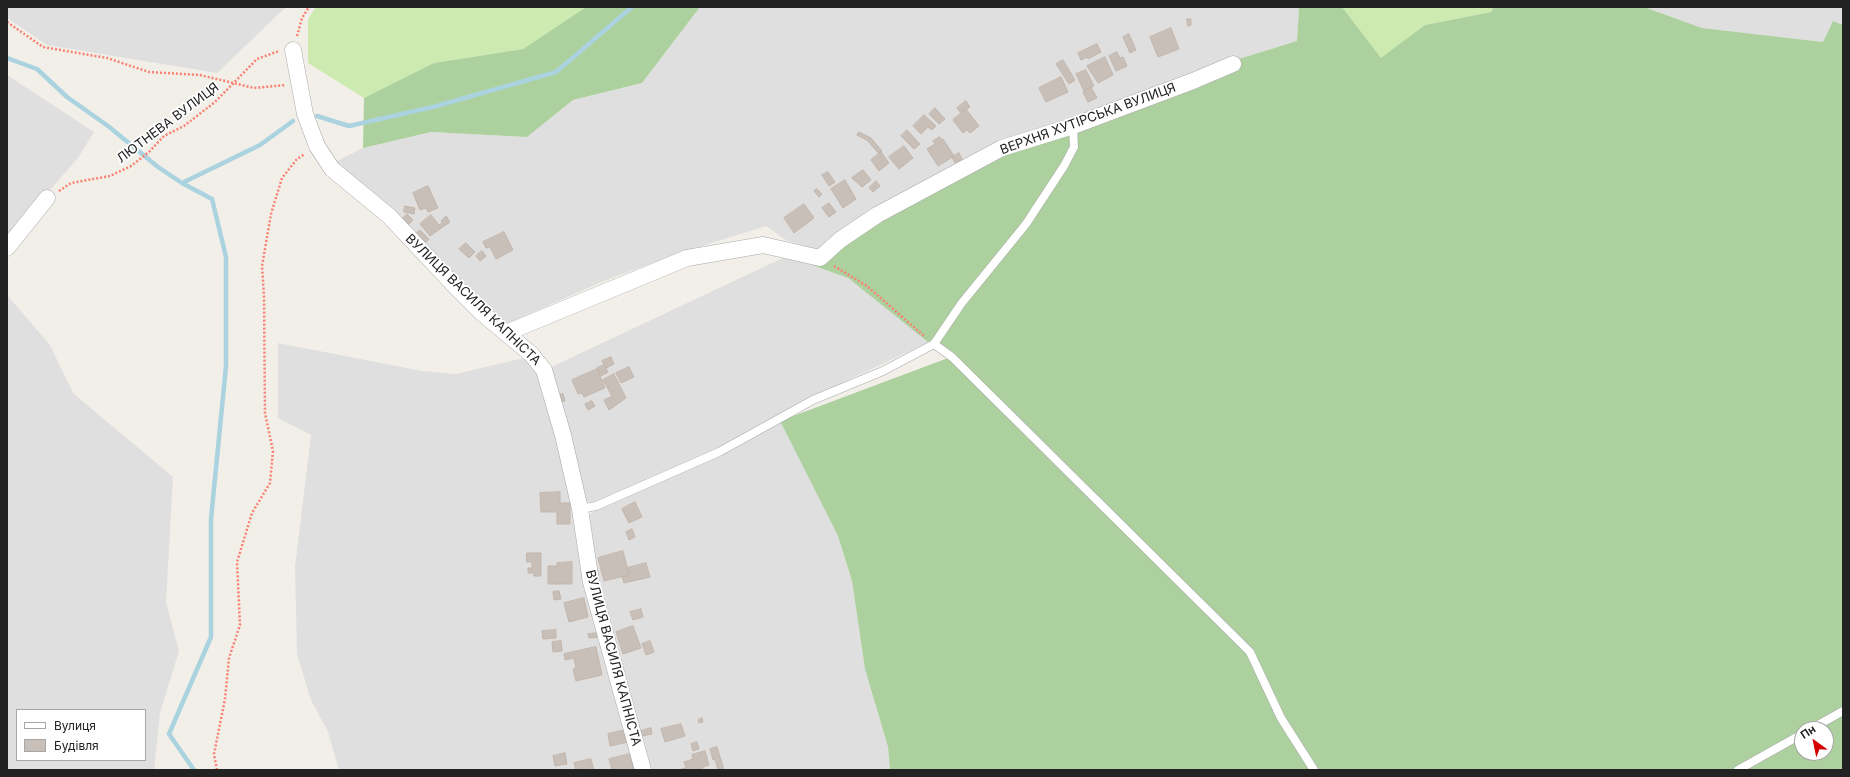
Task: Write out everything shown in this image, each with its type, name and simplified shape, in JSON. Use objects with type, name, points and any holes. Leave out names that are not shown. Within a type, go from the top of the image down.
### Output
[{"type":"street","name":"ВУЛИЦЯ ВАСИЛЯ КАПНІСТА","points":[[293,50],[305,114],[317,146],[332,169],[389,216],[482,313],[531,354],[544,370],[563,435],[580,509],[591,582],[643,770]]},
{"type":"street","name":"ВЕРХНЯ ХУТІРСЬКА ВУЛИЦЯ","points":[[820,258],[840,240],[877,215],[1002,148],[1073,126],[1193,81],[1233,64]]},
{"type":"street","points":[[7,248],[47,198]]},
{"type":"street","points":[[506,333],[687,258],[763,246],[820,258]]},
{"type":"lane","points":[[580,509],[596,506],[719,452],[813,400],[883,371],[934,344],[961,304],[1026,224],[1060,172],[1074,147],[1073,126]]},
{"type":"lane","points":[[934,344],[952,357],[1250,652],[1281,718],[1314,770]]},
{"type":"lane","points":[[1826,721],[1843,711]]},
{"type":"lane","points":[[1738,770],[1794,738]]},
{"type":"path","points":[[293,50],[302,18],[309,7]]},
{"type":"path","points":[[7,22],[43,47],[107,58],[149,72],[200,75],[254,88],[299,84]]},
{"type":"path","name":"ЛЮТНЕВА ВУЛИЦЯ","points":[[47,198],[71,183],[110,176],[131,166],[149,152],[164,136],[184,126],[216,102],[257,59],[275,51],[293,50]]},
{"type":"path","points":[[218,770],[214,754],[226,699],[229,658],[240,625],[237,562],[252,513],[270,483],[273,450],[265,413],[264,295],[262,266],[271,214],[282,178],[297,160],[317,146]]},
{"type":"path","points":[[820,258],[867,286],[934,344]]},
{"type":"shaded area","points":[[7,7],[286,7],[217,73],[47,45],[7,18]]},
{"type":"shaded area","points":[[700,7],[1299,7],[1297,41],[1190,74],[818,251],[786,240],[766,226],[683,252],[606,280],[504,325],[335,162],[363,148],[431,132],[527,137],[573,100],[642,83]]},
{"type":"shaded area","points":[[1644,7],[1843,7],[1843,25],[1833,21],[1823,42],[1702,28]]},
{"type":"shaded area","points":[[7,75],[94,132],[78,158],[7,239]]},
{"type":"shaded area","points":[[787,256],[848,278],[929,342],[808,399],[715,450],[593,503],[582,499],[547,369]]},
{"type":"shaded area","points":[[7,295],[50,345],[73,393],[173,477],[166,602],[179,651],[160,713],[154,770],[7,770]]},
{"type":"shaded area","points":[[278,343],[422,371],[456,374],[528,357],[545,380],[640,770],[339,770],[328,732],[311,700],[297,654],[295,567],[311,435],[278,418]]},
{"type":"shaded area","points":[[780,421],[838,536],[852,581],[865,669],[888,747],[890,770],[647,770],[594,582],[584,519],[597,509]]},
{"type":"green space","points":[[316,7],[586,7],[523,49],[434,63],[364,98],[308,63],[308,19]]},
{"type":"green space","points":[[586,7],[700,7],[642,83],[573,100],[527,137],[431,132],[363,148],[364,98],[434,63],[523,49]]},
{"type":"green space","points":[[1299,7],[1342,7],[1381,58],[1425,25],[1491,12],[1494,7],[1644,7],[1702,28],[1823,42],[1833,21],[1843,25],[1843,770],[890,770],[888,747],[865,669],[852,581],[838,536],[780,421],[948,358],[848,278],[787,256],[819,251],[877,211],[1072,122],[1190,74],[1297,41]]},
{"type":"green space","points":[[1342,7],[1494,7],[1491,12],[1425,25],[1381,59]]},
{"type":"building","points":[[1187,19],[1191,19],[1191,25],[1188,26]]},
{"type":"building","points":[[1171,28],[1179,49],[1158,57],[1150,37]]},
{"type":"building","points":[[1129,34],[1136,50],[1130,53],[1123,37]]},
{"type":"building","points":[[1097,44],[1101,52],[1088,59],[1087,57],[1081,60],[1078,53]]},
{"type":"building","points":[[1117,52],[1120,58],[1123,57],[1127,66],[1116,71],[1109,56]]},
{"type":"building","points":[[1105,57],[1113,75],[1098,83],[1087,66]]},
{"type":"building","points":[[1063,60],[1075,80],[1069,84],[1056,64]]},
{"type":"building","points":[[1086,70],[1094,86],[1084,91],[1076,74]]},
{"type":"building","points":[[1061,77],[1068,92],[1046,102],[1039,88]]},
{"type":"building","points":[[1091,87],[1097,98],[1088,102],[1083,92]]},
{"type":"building","points":[[966,101],[970,107],[961,113],[957,108]]},
{"type":"building","points":[[935,108],[945,119],[939,124],[929,114]]},
{"type":"building","points":[[966,109],[979,126],[970,133],[967,130],[963,133],[953,120]]},
{"type":"building","points":[[924,115],[936,126],[932,130],[928,127],[921,134],[913,126]]},
{"type":"building","points":[[907,130],[920,144],[914,149],[901,136]]},
{"type":"building","points":[[859,132],[871,138],[882,151],[879,154],[868,141],[857,135]]},
{"type":"building","points":[[940,137],[942,140],[943,139],[954,156],[938,166],[927,149],[935,144],[933,141]]},
{"type":"building","points":[[904,146],[913,158],[899,169],[889,157]]},
{"type":"building","points":[[881,152],[889,163],[879,171],[871,160]]},
{"type":"building","points":[[959,153],[962,159],[955,163],[952,157]]},
{"type":"building","points":[[863,170],[871,180],[862,187],[852,178]]},
{"type":"building","points":[[828,172],[835,182],[829,186],[822,175]]},
{"type":"building","points":[[845,180],[856,199],[843,208],[831,189]]},
{"type":"building","points":[[876,181],[880,186],[873,192],[869,188]]},
{"type":"building","points":[[428,186],[438,208],[428,212],[426,208],[420,210],[413,193]]},
{"type":"building","points":[[817,189],[822,194],[819,197],[814,191]]},
{"type":"building","points":[[829,203],[836,212],[829,217],[822,208]]},
{"type":"building","points":[[804,204],[814,218],[794,233],[784,218]]},
{"type":"building","points":[[405,206],[415,208],[414,214],[404,212]]},
{"type":"building","points":[[407,214],[413,220],[408,225],[402,219]]},
{"type":"building","points":[[431,215],[439,225],[443,222],[441,221],[446,216],[450,222],[430,236],[420,224]]},
{"type":"building","points":[[420,230],[429,239],[425,243],[416,234]]},
{"type":"building","points":[[504,232],[513,250],[496,259],[490,247],[486,248],[483,242]]},
{"type":"building","points":[[466,243],[475,252],[469,258],[459,249]]},
{"type":"building","points":[[482,251],[486,256],[480,261],[476,256]]},
{"type":"building","points":[[611,357],[614,364],[606,368],[602,361]]},
{"type":"building","points":[[604,365],[608,372],[601,376],[597,368]]},
{"type":"building","points":[[629,367],[634,377],[621,383],[616,373]]},
{"type":"building","points":[[597,369],[605,388],[584,397],[582,393],[578,394],[572,380]]},
{"type":"building","points":[[614,374],[626,398],[609,410],[604,400],[612,396],[603,380]]},
{"type":"building","points":[[563,394],[565,401],[560,402],[558,395]]},
{"type":"building","points":[[592,401],[595,406],[588,410],[585,404]]},
{"type":"building","points":[[560,492],[560,503],[570,503],[570,524],[557,524],[557,512],[541,512],[540,493]]},
{"type":"building","points":[[635,502],[642,517],[629,523],[622,509]]},
{"type":"building","points":[[632,529],[635,537],[629,540],[626,532]]},
{"type":"building","points":[[623,551],[629,575],[604,581],[598,558]]},
{"type":"building","points":[[527,553],[541,553],[541,576],[534,576],[534,573],[528,573],[528,568],[532,568],[532,562],[527,562]]},
{"type":"building","points":[[572,562],[572,584],[548,584],[548,566],[557,566],[557,563]]},
{"type":"building","points":[[646,563],[650,577],[624,583],[622,577],[629,575],[627,568]]},
{"type":"building","points":[[559,591],[561,599],[554,600],[553,592]]},
{"type":"building","points":[[584,598],[588,617],[569,622],[564,603]]},
{"type":"building","points":[[641,609],[643,617],[633,620],[630,612]]},
{"type":"building","points":[[633,626],[641,648],[623,654],[616,632]]},
{"type":"building","points":[[556,630],[556,638],[543,639],[542,631]]},
{"type":"building","points":[[599,633],[599,637],[589,638],[588,634]]},
{"type":"building","points":[[561,641],[562,651],[553,652],[552,642]]},
{"type":"building","points":[[650,641],[654,652],[646,655],[642,644]]},
{"type":"building","points":[[596,647],[602,675],[576,681],[573,669],[576,668],[574,658],[565,660],[564,654]]},
{"type":"building","points":[[702,718],[703,722],[699,723],[698,720]]},
{"type":"building","points":[[681,724],[685,736],[665,742],[661,729]]},
{"type":"building","points":[[651,728],[652,734],[642,736],[641,731]]},
{"type":"building","points":[[625,730],[628,742],[610,746],[608,734]]},
{"type":"building","points":[[697,742],[699,749],[693,751],[691,744]]},
{"type":"building","points":[[717,747],[724,770],[718,770],[715,759],[713,760],[710,749]]},
{"type":"building","points":[[705,751],[709,765],[702,767],[703,770],[678,770],[686,768],[684,762],[693,759],[692,755]]},
{"type":"building","points":[[565,753],[567,764],[555,766],[553,756]]},
{"type":"building","points":[[630,754],[634,770],[612,770],[609,759]]},
{"type":"building","points":[[591,759],[594,770],[576,770],[574,763]]},
{"type":"waterway","points":[[317,116],[349,126],[433,107],[556,72],[632,7]]},
{"type":"waterway","points":[[7,58],[37,69],[67,97],[108,126],[158,167],[182,183],[212,199],[226,257],[226,366],[211,519],[211,637],[169,734],[194,770]]},
{"type":"waterway","points":[[182,183],[260,145],[293,121]]}]
